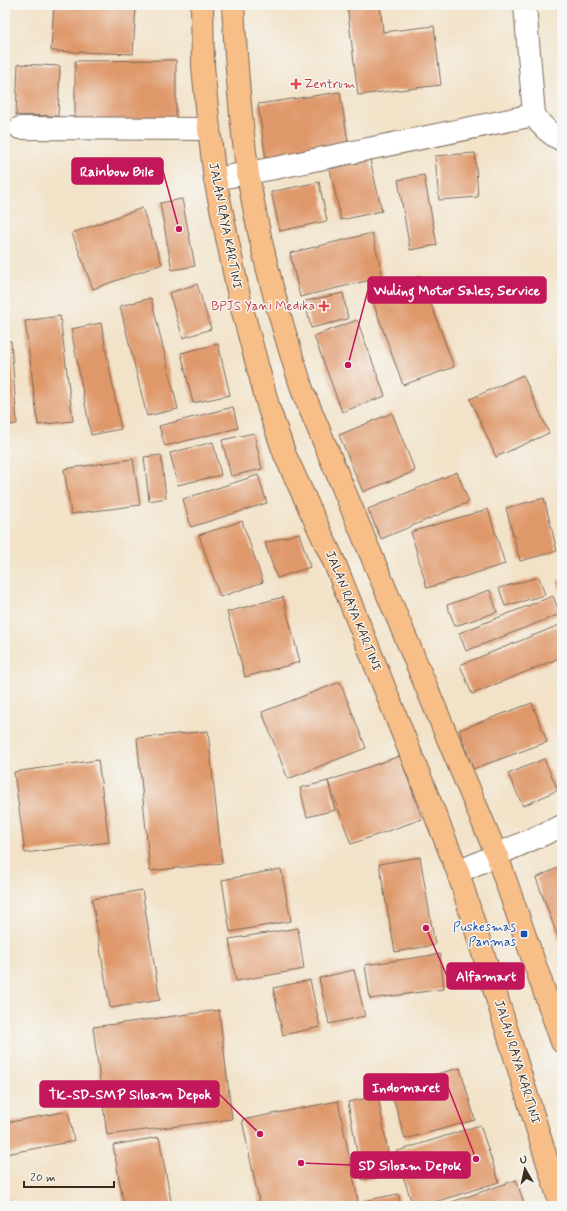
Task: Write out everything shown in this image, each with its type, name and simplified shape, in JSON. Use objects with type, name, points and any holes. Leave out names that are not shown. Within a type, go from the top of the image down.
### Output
[{"type":"main road","name":"JALAN RAYA KARTINI","points":[[202,5],[203,66],[208,129],[215,179],[240,301],[256,365],[285,455],[338,572],[458,872],[561,1206]]},
{"type":"main road","points":[[233,5],[238,90],[248,173],[270,278],[283,330],[303,392],[497,856],[562,1042]]},
{"type":"street","points":[[525,5],[534,115],[541,125],[550,133],[562,140]]},
{"type":"street","points":[[215,179],[534,115]]},
{"type":"street","points":[[20,128],[208,129]]},
{"type":"street","points":[[458,872],[562,826]]},
{"type":"building","points":[[54,5],[136,6],[133,54],[51,51]]},
{"type":"building","points":[[347,5],[380,5],[383,32],[434,26],[441,85],[358,95]]},
{"type":"building","points":[[556,5],[562,5],[562,20]]},
{"type":"building","points":[[176,60],[176,121],[75,121],[75,61]]},
{"type":"building","points":[[18,64],[60,66],[58,116],[16,115]]},
{"type":"building","points":[[340,92],[349,148],[266,160],[258,104]]},
{"type":"building","points":[[475,153],[478,197],[439,200],[435,156]]},
{"type":"building","points":[[370,160],[382,211],[341,220],[330,169]]},
{"type":"building","points":[[424,175],[437,245],[410,250],[398,180]]},
{"type":"building","points":[[319,182],[327,221],[280,231],[271,192]]},
{"type":"building","points":[[182,199],[195,266],[172,270],[160,203]]},
{"type":"building","points":[[142,208],[162,264],[93,289],[72,233]]},
{"type":"building","points":[[372,233],[383,277],[300,297],[290,253]]},
{"type":"building","points":[[421,276],[454,367],[403,385],[370,294]]},
{"type":"building","points":[[197,284],[211,329],[183,338],[169,293]]},
{"type":"building","points":[[343,293],[348,319],[311,328],[305,301]]},
{"type":"building","points":[[151,298],[178,409],[147,416],[120,306]]},
{"type":"building","points":[[60,316],[73,421],[38,425],[25,321]]},
{"type":"building","points":[[357,320],[385,396],[342,412],[314,336]]},
{"type":"building","points":[[101,323],[121,429],[91,435],[71,329]]},
{"type":"building","points":[[5,341],[11,341],[17,424],[5,425]]},
{"type":"building","points":[[218,344],[230,395],[193,403],[181,353]]},
{"type":"building","points":[[523,375],[549,433],[496,457],[470,399]]},
{"type":"building","points":[[233,407],[238,428],[165,446],[159,426]]},
{"type":"building","points":[[392,413],[415,471],[363,492],[339,435]]},
{"type":"building","points":[[254,433],[262,469],[231,476],[222,440]]},
{"type":"building","points":[[213,442],[221,475],[178,485],[170,453]]},
{"type":"building","points":[[161,455],[166,498],[149,501],[144,457]]},
{"type":"building","points":[[133,459],[140,505],[71,514],[64,469]]},
{"type":"building","points":[[457,472],[469,502],[381,539],[368,509]]},
{"type":"building","points":[[258,475],[267,503],[191,527],[183,499]]},
{"type":"building","points":[[544,498],[557,551],[520,561],[506,508]]},
{"type":"building","points":[[488,509],[505,564],[427,588],[411,532]]},
{"type":"building","points":[[242,521],[263,582],[220,597],[199,535]]},
{"type":"building","points":[[299,533],[310,567],[277,578],[265,543]]},
{"type":"building","points":[[539,577],[545,595],[505,606],[499,588]]},
{"type":"building","points":[[562,579],[562,594],[557,581]]},
{"type":"building","points":[[490,590],[497,612],[455,626],[447,605]]},
{"type":"building","points":[[553,596],[560,614],[466,651],[459,633]]},
{"type":"building","points":[[283,597],[300,662],[245,677],[227,612]]},
{"type":"building","points":[[562,624],[562,657],[472,694],[460,665]]},
{"type":"building","points":[[340,682],[366,748],[288,779],[262,712]]},
{"type":"building","points":[[532,703],[547,742],[473,769],[459,730]]},
{"type":"building","points":[[208,731],[222,863],[150,871],[137,738]]},
{"type":"building","points":[[400,756],[422,819],[351,844],[328,781]]},
{"type":"building","points":[[544,759],[558,790],[523,806],[508,774]]},
{"type":"building","points":[[98,760],[109,842],[25,853],[14,772]]},
{"type":"building","points":[[328,781],[335,810],[307,817],[300,788]]},
{"type":"building","points":[[420,857],[435,945],[395,952],[379,864]]},
{"type":"building","points":[[562,866],[562,948],[536,878]]},
{"type":"building","points":[[281,869],[291,921],[230,932],[222,880]]},
{"type":"building","points":[[142,890],[160,1000],[110,1008],[92,899]]},
{"type":"building","points":[[298,928],[304,969],[236,981],[229,939]]},
{"type":"building","points":[[440,954],[444,989],[370,999],[365,965]]},
{"type":"building","points":[[354,970],[365,1016],[329,1024],[319,978]]},
{"type":"building","points":[[310,980],[320,1027],[283,1035],[273,988]]},
{"type":"building","points":[[219,1010],[232,1119],[107,1135],[93,1027]]},
{"type":"building","points":[[460,1068],[475,1120],[405,1139],[390,1086]]},
{"type":"building","points":[[378,1096],[392,1175],[362,1180],[348,1102]]},
{"type":"building","points":[[338,1101],[359,1206],[260,1206],[242,1120]]},
{"type":"building","points":[[68,1111],[74,1141],[6,1154],[5,1123]]},
{"type":"building","points":[[480,1125],[499,1182],[422,1206],[413,1206],[395,1152]]},
{"type":"building","points":[[159,1137],[172,1206],[124,1206],[113,1145]]},
{"type":"building","points":[[516,1180],[525,1206],[440,1206]]},
{"type":"building","points":[[398,1194],[401,1206],[364,1206],[363,1201]]},
{"type":"building","points":[[8,1197],[9,1206],[5,1206],[5,1198]]},
{"type":"place","name":"Zentrum","points":[[296,84]]},
{"type":"place","name":"Rainbow Bile","points":[[179,229]]},
{"type":"place","name":"BPJS Yani Medika","points":[[324,306]]},
{"type":"place","name":"Wuling Motor Sales, Service","points":[[348,365]]},
{"type":"place","name":"Alfamart","points":[[426,928]]},
{"type":"place","name":"Puskesmas Panmas","points":[[524,934]]},
{"type":"place","name":"TK-SD-SMP Siloam Depok","points":[[260,1134]]},
{"type":"place","name":"Indomaret","points":[[476,1159]]},
{"type":"place","name":"SD Siloam Depok","points":[[301,1163]]}]
